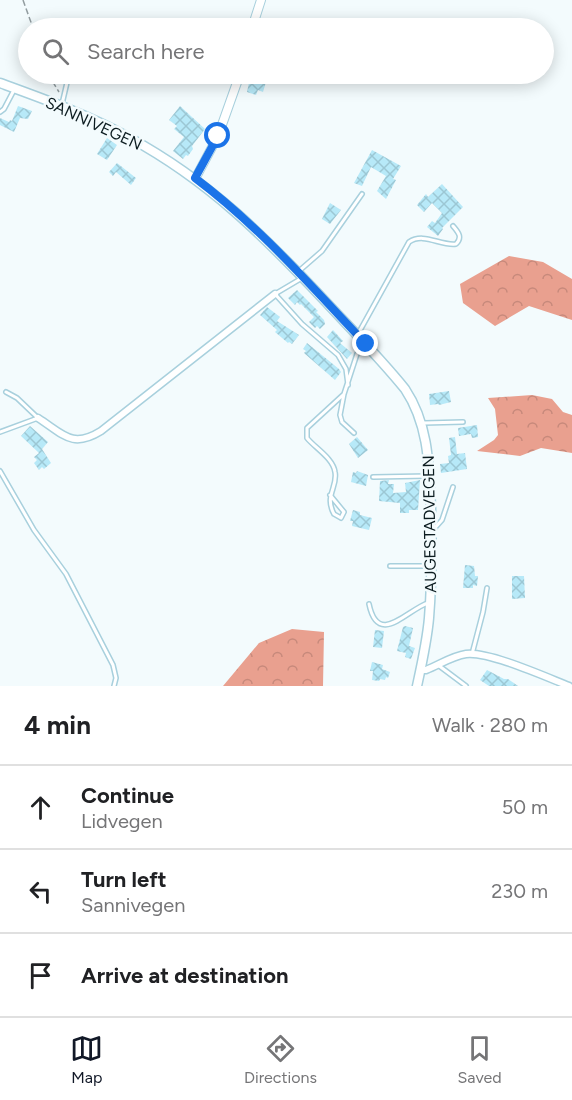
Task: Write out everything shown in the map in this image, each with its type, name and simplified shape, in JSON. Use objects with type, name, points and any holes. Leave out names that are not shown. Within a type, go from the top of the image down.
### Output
[{"type":"main road","name":"SANNIVEGEN","points":[[0,83],[62,106],[131,138],[195,178],[242,216],[366,344]]},
{"type":"main road","name":"AUGESTADVEGEN","points":[[366,344],[405,388],[417,409],[428,452],[432,566],[426,640],[417,686]]},
{"type":"street","points":[[255,18],[261,0]]},
{"type":"street","points":[[195,178],[218,136],[236,84]]},
{"type":"street","points":[[38,418],[67,437],[79,440],[89,438],[101,431],[275,294]]},
{"type":"street","points":[[420,670],[463,654],[472,654],[514,665],[569,686]]},
{"type":"lane","points":[[62,106],[67,84]]},
{"type":"lane","points":[[0,112],[4,110],[14,88]]},
{"type":"lane","points":[[348,385],[346,369],[338,355],[302,324],[275,294],[300,275],[322,251],[362,194]]},
{"type":"lane","points":[[357,335],[409,242],[416,238],[423,238],[456,244],[460,235],[453,226]]},
{"type":"lane","points":[[354,433],[340,419],[344,394],[357,354],[366,344]]},
{"type":"lane","points":[[0,432],[38,418],[17,398],[6,392]]},
{"type":"lane","points":[[330,495],[344,512],[341,518],[332,511],[330,495],[335,472],[331,462],[307,438],[307,428],[344,394]]},
{"type":"lane","points":[[422,423],[463,422]]},
{"type":"lane","points":[[0,471],[34,530],[66,574],[81,602],[113,665],[116,678],[114,686]]},
{"type":"lane","points":[[373,477],[430,476]]},
{"type":"lane","points":[[431,531],[442,520],[453,487]]},
{"type":"lane","points":[[390,567],[432,566]]},
{"type":"lane","points":[[472,654],[487,588]]},
{"type":"lane","points":[[369,604],[376,621],[389,624],[397,622],[430,602]]},
{"type":"lane","points":[[438,665],[466,686]]},
{"type":"path","points":[[23,0],[29,18]]},
{"type":"path","points":[[53,84],[64,97]]},
{"type":"green space","points":[[509,256],[543,262],[572,279],[572,320],[529,306],[495,326],[463,303],[460,284]]},
{"type":"green space","points":[[532,395],[552,399],[563,412],[572,415],[572,453],[541,448],[520,456],[477,451],[498,435],[495,409],[488,398]]},
{"type":"green space","points":[[292,629],[324,632],[323,686],[223,686],[259,643]]},
{"type":"building","points":[[249,84],[265,84],[263,92],[258,90],[256,95],[247,92]]},
{"type":"building","points":[[18,106],[32,111],[28,119],[20,118],[14,132],[0,125],[0,118],[12,121]]},
{"type":"building","points":[[180,106],[205,129],[192,146],[193,149],[188,156],[186,155],[183,159],[173,151],[184,137],[174,129],[177,126],[169,120]]},
{"type":"building","points":[[107,138],[117,145],[107,160],[97,154]]},
{"type":"building","points":[[372,150],[401,166],[393,179],[396,180],[386,199],[377,191],[386,176],[371,167],[362,186],[354,183]]},
{"type":"building","points":[[117,163],[136,178],[131,185],[116,172],[113,176],[109,172]]},
{"type":"building","points":[[442,184],[463,207],[442,228],[438,236],[427,227],[432,221],[435,223],[442,213],[432,203],[424,212],[417,205],[426,194],[428,197]]},
{"type":"building","points":[[330,203],[341,210],[330,224],[322,219]]},
{"type":"building","points":[[297,290],[324,320],[325,324],[320,329],[317,326],[315,328],[309,322],[314,317],[301,304],[297,302],[295,305],[288,298]]},
{"type":"building","points":[[267,307],[280,317],[277,321],[299,335],[292,344],[275,332],[277,330],[260,315]]},
{"type":"building","points":[[333,330],[343,341],[340,343],[352,353],[347,359],[327,337]]},
{"type":"building","points":[[307,343],[339,369],[341,372],[335,380],[304,353],[306,351],[303,349]]},
{"type":"building","points":[[449,391],[451,402],[430,405],[429,394]]},
{"type":"building","points":[[477,425],[478,437],[472,438],[471,434],[459,436],[458,428]]},
{"type":"building","points":[[30,426],[48,442],[42,449],[51,463],[44,469],[42,467],[39,470],[34,463],[37,460],[34,457],[39,453],[21,436]]},
{"type":"building","points":[[357,437],[368,450],[358,458],[349,444]]},
{"type":"building","points":[[455,437],[457,454],[465,453],[467,469],[441,473],[440,464],[449,463],[448,456],[451,455],[449,438]]},
{"type":"building","points":[[353,472],[368,475],[366,486],[351,482]]},
{"type":"building","points":[[389,480],[388,484],[394,484],[393,493],[406,492],[405,483],[420,480],[418,510],[400,513],[400,503],[379,501],[380,481]]},
{"type":"building","points":[[353,510],[360,512],[360,515],[372,518],[369,530],[352,526],[353,521],[350,521]]},
{"type":"building","points":[[465,565],[474,566],[475,576],[478,576],[477,586],[473,585],[473,588],[463,588]]},
{"type":"building","points":[[512,576],[524,576],[525,598],[512,599]]},
{"type":"building","points":[[405,626],[413,628],[409,646],[415,648],[411,659],[405,657],[406,653],[397,651]]},
{"type":"building","points":[[375,630],[384,631],[382,648],[373,647]]},
{"type":"building","points":[[372,662],[383,665],[382,669],[390,672],[388,678],[379,681],[372,680],[373,671],[370,671]]},
{"type":"building","points":[[487,670],[518,686],[489,686],[480,680]]},
{"type":"route","points":[[218,136],[202,169],[195,178],[242,216],[366,344]]}]
